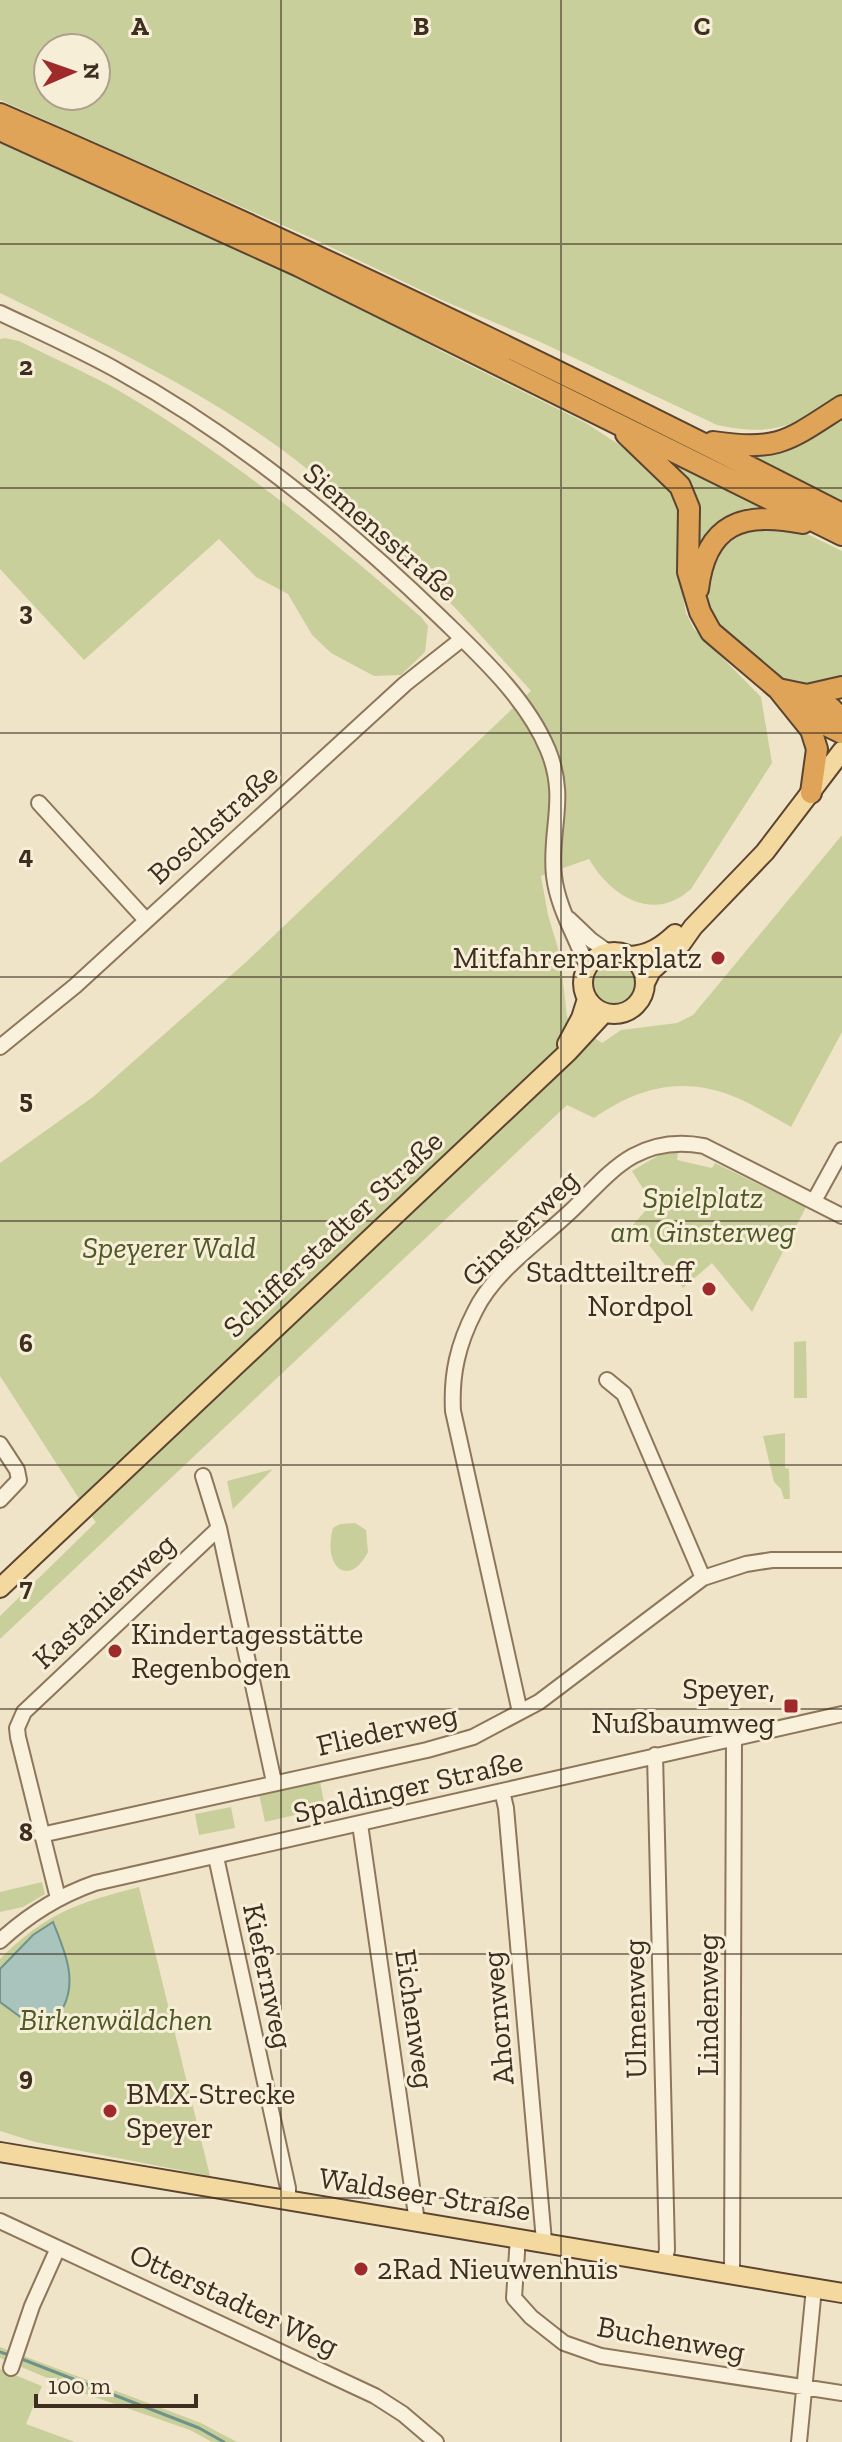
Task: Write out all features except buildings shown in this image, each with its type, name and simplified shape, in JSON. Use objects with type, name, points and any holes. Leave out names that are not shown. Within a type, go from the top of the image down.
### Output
[{"type":"highway","points":[[0,114],[305,249],[695,439],[838,526]]},
{"type":"highway","points":[[0,130],[285,259],[838,526]]},
{"type":"highway","points":[[695,439],[748,447],[786,442],[842,406]]},
{"type":"highway","points":[[605,415],[680,486],[689,508],[688,572],[711,632],[778,689],[842,733]]},
{"type":"highway","points":[[697,601],[701,566],[710,547],[725,531],[741,522],[758,518],[838,526]]},
{"type":"highway","points":[[802,703],[842,687]]},
{"type":"highway","points":[[802,703],[831,708],[842,720]]},
{"type":"highway","points":[[802,703],[817,749],[811,793]]},
{"type":"main road","points":[[693,927],[644,955],[608,952],[600,955],[587,967],[583,985],[587,999],[604,1013],[619,1014],[633,1008],[643,994],[651,971],[681,944],[693,927],[765,852],[842,751]]},
{"type":"main road","points":[[629,956],[641,967],[645,983]]},
{"type":"main road","name":"Schifferstadter Straße","points":[[537,1080],[569,1042],[587,999]]},
{"type":"main road","name":"Schifferstadter Straße","points":[[0,1588],[604,1013]]},
{"type":"main road","name":"Waldseer Straße","points":[[0,2152],[842,2293]]},
{"type":"street","name":"Siemensstraße","points":[[0,313],[118,371],[204,423],[338,523],[381,560],[515,695],[536,723],[557,779],[559,811],[554,874],[563,913],[587,967]]},
{"type":"street","name":"Boschstraße","points":[[0,1047],[45,1013],[405,684],[462,639]]},
{"type":"street","points":[[39,803],[146,920]]},
{"type":"street","points":[[563,913],[608,952]]},
{"type":"street","name":"Ginsterweg","points":[[520,1712],[453,1411],[455,1362],[475,1310],[517,1261],[621,1164],[649,1149],[676,1143],[704,1146],[842,1216]]},
{"type":"street","points":[[814,1201],[842,1150]]},
{"type":"street","points":[[607,1380],[624,1394],[703,1578]]},
{"type":"street","points":[[0,1444],[17,1470],[19,1480],[0,1500]]},
{"type":"street","points":[[203,1476],[219,1528],[274,1782]]},
{"type":"street","name":"Kastanienweg","points":[[58,1898],[18,1737],[20,1720],[24,1712],[219,1528]]},
{"type":"street","name":"Fliederweg","points":[[41,1835],[473,1737],[539,1702],[703,1578],[746,1564],[772,1560],[842,1560]]},
{"type":"street","name":"Spaldinger Straße","points":[[0,1941],[58,1898],[95,1883],[842,1714]]},
{"type":"street","name":"Lindenweg","points":[[732,2273],[734,1738]]},
{"type":"street","name":"Ulmenweg","points":[[655,1755],[667,2250],[664,2262]]},
{"type":"street","name":"Ahornweg","points":[[502,1791],[506,1808],[544,2241]]},
{"type":"street","name":"Eichenweg","points":[[360,1824],[417,2222]]},
{"type":"street","name":"Kiefernweg","points":[[216,1857],[288,2188],[288,2201]]},
{"type":"street","name":"Otterstadter Weg","points":[[0,2221],[375,2396],[403,2414],[436,2442]]},
{"type":"street","name":"Buchenweg","points":[[518,2237],[514,2298],[531,2317],[564,2343],[617,2359],[803,2387]]},
{"type":"street","points":[[14,2361],[32,2306],[58,2248]]},
{"type":"street","points":[[799,2442],[814,2288]]},
{"type":"street","points":[[803,2387],[842,2393]]},
{"type":"green space","points":[[0,0],[842,0],[842,394],[797,421],[754,430],[717,425],[318,241],[0,100]]},
{"type":"green space","name":"Speyerer Wald","points":[[0,143],[184,223],[357,305],[586,423],[632,453],[671,485],[682,512],[678,571],[686,613],[694,629],[761,697],[772,763],[691,889],[677,899],[663,904],[634,901],[609,884],[589,859],[541,876],[560,955],[567,1017],[580,1027],[594,1030],[595,1038],[602,1043],[621,1030],[677,1023],[693,1015],[842,835],[842,1032],[791,1127],[738,1098],[693,1086],[659,1088],[642,1093],[594,1118],[567,1105],[0,1639],[0,1616],[96,1522],[90,1515],[0,1600],[0,1595],[87,1511],[0,1376],[0,1163],[93,1097],[245,963],[531,691],[379,531],[277,446],[177,383],[0,293]]},
{"type":"green space","points":[[0,339],[19,341],[123,393],[240,470],[350,556],[421,617],[428,626],[425,652],[401,675],[374,676],[331,653],[312,635],[288,594],[256,577],[219,539],[84,660],[0,569]]},
{"type":"green space","points":[[842,411],[842,502],[746,453]]},
{"type":"green space","points":[[659,454],[776,513],[764,512],[697,563],[694,535]]},
{"type":"green space","points":[[743,526],[801,531],[842,551],[842,682],[820,688],[784,682],[716,623],[708,609],[703,589],[709,558]]},
{"type":"green space","points":[[615,957],[633,964],[640,982],[633,1000],[615,1007],[597,1000],[590,982],[597,964]]},
{"type":"green space","name":"Spielplatz am Ginsterweg","points":[[678,1152],[677,1160],[712,1168],[715,1163],[806,1207],[752,1312],[712,1263],[683,1288],[633,1225],[652,1203],[632,1171],[659,1155]]},
{"type":"green space","points":[[806,1341],[807,1398],[794,1398],[794,1342]]},
{"type":"green space","points":[[785,1433],[785,1468],[789,1469],[790,1499],[784,1499],[781,1489],[774,1482],[763,1436]]},
{"type":"green space","points":[[273,1469],[233,1509],[227,1481]]},
{"type":"green space","points":[[355,1523],[366,1530],[368,1552],[361,1563],[346,1571],[334,1562],[331,1553],[333,1528]]},
{"type":"green space","points":[[320,1781],[325,1808],[265,1822],[259,1794]]},
{"type":"green space","points":[[231,1807],[235,1828],[199,1835],[195,1814]]},
{"type":"green space","points":[[42,1882],[45,1894],[23,1907],[0,1912],[0,1892]]},
{"type":"green space","name":"Birkenwäldchen","points":[[139,1887],[210,2176],[35,2142],[0,2131],[0,2002],[32,2024],[46,2025],[66,2005],[69,1978],[53,1922],[33,1935],[0,1969],[0,1959],[48,1920],[80,1905]]},
{"type":"green space","points":[[0,2347],[201,2423],[237,2442],[212,2442],[190,2430],[83,2393],[0,2358]]},
{"type":"green space","points":[[0,2369],[42,2386],[26,2424],[75,2442],[0,2442]]},
{"type":"water","points":[[53,1922],[68,1965],[69,1986],[59,2015],[51,2023],[39,2026],[23,2019],[0,2002],[0,1969],[33,1935]]},
{"type":"waterway","points":[[0,2352],[12,2356]]},
{"type":"waterway","points":[[19,2358],[199,2428],[224,2442]]},
{"type":"place","name":"Mitfahrerparkplatz","points":[[718,958]]},
{"type":"place","name":"Stadtteiltreff Nordpol","points":[[709,1289]]},
{"type":"place","name":"Kindertagesstätte Regenbogen","points":[[115,1651]]},
{"type":"place","name":"Speyer, Nußbaumweg","points":[[791,1706]]},
{"type":"place","name":"BMX-Strecke Speyer","points":[[110,2111]]},
{"type":"place","name":"2Rad Nieuwenhuis","points":[[361,2269]]}]
